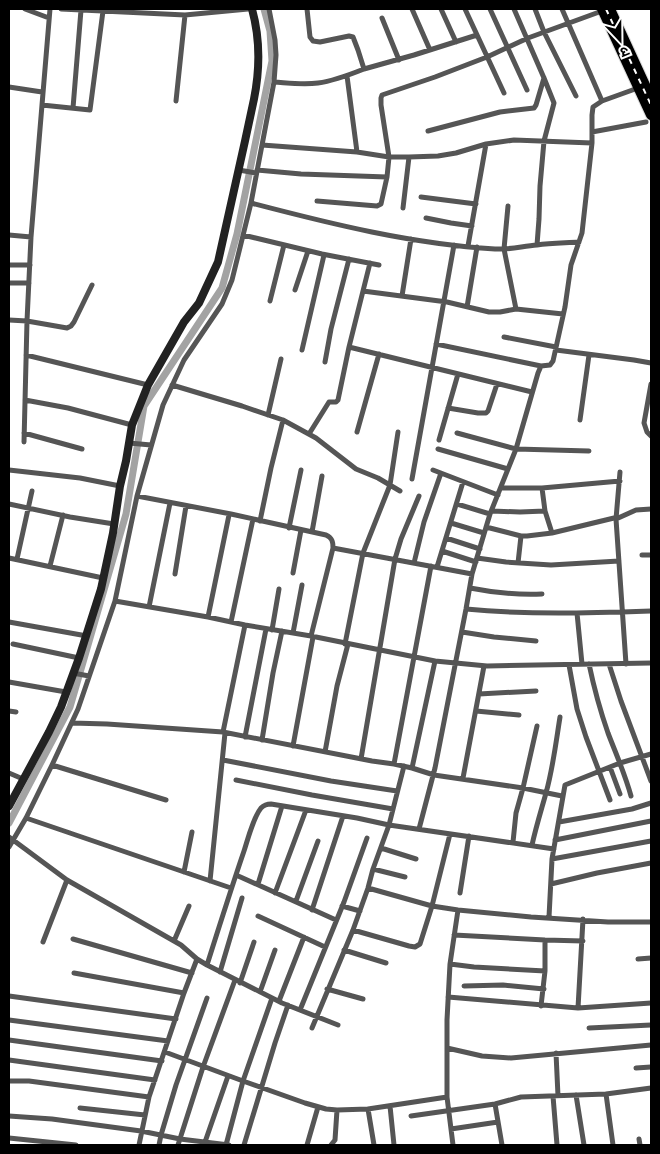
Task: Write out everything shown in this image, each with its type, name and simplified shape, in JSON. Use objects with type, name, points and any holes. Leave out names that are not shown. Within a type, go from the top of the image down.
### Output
[{"type":"highway","points":[[605,9],[649,119]]},
{"type":"highway","points":[[605,9],[651,98]]},
{"type":"street","points":[[25,9],[49,18]]},
{"type":"street","points":[[24,442],[31,237],[50,9]]},
{"type":"street","points":[[61,9],[185,15],[248,9]]},
{"type":"street","points":[[9,847],[11,838],[26,818],[78,709],[81,675],[79,658],[101,590],[113,533],[120,486],[132,444],[132,425],[148,385],[184,322],[198,303],[218,262],[239,170],[258,71],[258,36],[252,9]]},
{"type":"street","points":[[9,806],[49,732],[66,692],[81,675],[115,601],[137,496],[163,405],[184,360],[225,298],[232,280],[251,203],[253,172],[262,145],[274,82],[275,40],[269,9]]},
{"type":"street","points":[[307,9],[310,37],[313,41],[320,42],[349,36],[353,37],[364,69]]},
{"type":"street","points":[[412,9],[430,50]]},
{"type":"street","points":[[441,9],[456,42]]},
{"type":"street","points":[[465,9],[504,93]]},
{"type":"street","points":[[490,9],[527,90]]},
{"type":"street","points":[[514,9],[528,38],[554,103],[544,141],[536,244]]},
{"type":"street","points":[[535,9],[544,32],[576,96]]},
{"type":"street","points":[[562,9],[602,101]]},
{"type":"street","points":[[317,201],[380,205],[387,177],[389,157],[380,98],[382,95],[435,77],[528,38],[605,9]]},
{"type":"street","points":[[73,108],[81,10]]},
{"type":"street","points":[[42,105],[90,110],[103,11]]},
{"type":"street","points":[[176,101],[185,15]]},
{"type":"street","points":[[382,18],[399,60]]},
{"type":"street","points":[[274,82],[321,83],[477,35]]},
{"type":"street","points":[[347,76],[357,152]]},
{"type":"street","points":[[428,131],[500,112],[534,108],[544,78]]},
{"type":"street","points":[[9,87],[42,92]]},
{"type":"street","points":[[436,344],[541,366],[551,364],[563,314],[571,265],[582,232],[592,143],[593,107],[602,101],[638,88]]},
{"type":"street","points":[[592,132],[649,119]]},
{"type":"street","points":[[262,145],[357,152],[389,157],[410,157],[438,156],[486,144],[514,140],[592,143]]},
{"type":"street","points":[[468,246],[486,144]]},
{"type":"street","points":[[403,208],[410,157]]},
{"type":"street","points":[[239,170],[387,177]]},
{"type":"street","points":[[421,197],[476,204]]},
{"type":"street","points":[[251,203],[411,240],[504,248],[579,242]]},
{"type":"street","points":[[508,206],[504,248],[516,309]]},
{"type":"street","points":[[426,218],[472,226]]},
{"type":"street","points":[[9,235],[31,237]]},
{"type":"street","points":[[243,236],[324,255],[379,265]]},
{"type":"street","points":[[402,296],[411,240]]},
{"type":"street","points":[[270,301],[284,245]]},
{"type":"street","points":[[412,479],[454,245]]},
{"type":"street","points":[[467,307],[477,247]]},
{"type":"street","points":[[295,290],[308,251]]},
{"type":"street","points":[[302,350],[324,255]]},
{"type":"street","points":[[325,362],[331,329],[349,259]]},
{"type":"street","points":[[309,434],[329,402],[336,402],[338,400],[370,263]]},
{"type":"street","points":[[9,264],[30,264]]},
{"type":"street","points":[[9,283],[29,283]]},
{"type":"street","points":[[9,320],[67,328],[71,326],[92,285]]},
{"type":"street","points":[[364,291],[444,302],[490,312],[516,309],[563,314]]},
{"type":"street","points":[[504,336],[589,355],[651,363]]},
{"type":"street","points":[[349,347],[532,392]]},
{"type":"street","points":[[357,432],[379,354]]},
{"type":"street","points":[[26,355],[148,385]]},
{"type":"street","points":[[580,420],[589,355]]},
{"type":"street","points":[[268,414],[281,359]]},
{"type":"street","points":[[419,829],[434,775],[472,574],[491,512],[516,449],[541,366]]},
{"type":"street","points":[[439,440],[458,374]]},
{"type":"street","points":[[448,408],[486,413],[497,384]]},
{"type":"street","points":[[651,384],[644,423],[646,432],[651,436]]},
{"type":"street","points":[[172,385],[283,420],[309,434],[356,468],[400,491]]},
{"type":"street","points":[[25,400],[68,408],[132,425]]},
{"type":"street","points":[[260,521],[283,420]]},
{"type":"street","points":[[325,752],[363,553],[390,485],[398,432]]},
{"type":"street","points":[[24,433],[82,449]]},
{"type":"street","points":[[457,433],[516,449],[588,451]]},
{"type":"street","points":[[132,444],[151,445]]},
{"type":"street","points":[[438,448],[508,469]]},
{"type":"street","points":[[9,470],[80,478],[120,486]]},
{"type":"street","points":[[289,528],[301,470]]},
{"type":"street","points":[[433,470],[498,495]]},
{"type":"street","points":[[620,472],[616,519],[626,664]]},
{"type":"street","points":[[414,563],[424,522],[441,473]]},
{"type":"street","points":[[312,532],[322,476]]},
{"type":"street","points":[[501,488],[542,488],[620,481]]},
{"type":"street","points":[[394,764],[434,567],[442,551],[463,482]]},
{"type":"street","points":[[542,488],[545,511],[552,533]]},
{"type":"street","points":[[17,559],[32,491]]},
{"type":"street","points":[[137,496],[253,519],[330,537],[333,542],[333,548],[312,636],[293,746]]},
{"type":"street","points":[[361,759],[395,559],[401,539],[419,496]]},
{"type":"street","points":[[149,607],[170,503]]},
{"type":"street","points":[[9,504],[114,524]]},
{"type":"street","points":[[457,504],[491,512],[545,511]]},
{"type":"street","points":[[175,574],[186,506]]},
{"type":"street","points":[[486,527],[521,536],[552,533],[616,519],[636,510],[651,509]]},
{"type":"street","points":[[50,566],[63,515]]},
{"type":"street","points":[[208,617],[229,515]]},
{"type":"street","points":[[231,622],[253,519]]},
{"type":"street","points":[[451,523],[484,533]]},
{"type":"street","points":[[293,573],[301,530]]},
{"type":"street","points":[[518,563],[521,536]]},
{"type":"street","points":[[446,538],[480,549]]},
{"type":"street","points":[[333,548],[472,574]]},
{"type":"street","points":[[442,551],[477,560],[518,563],[567,564],[619,561]]},
{"type":"street","points":[[642,555],[651,555]]},
{"type":"street","points":[[9,558],[103,578]]},
{"type":"street","points":[[293,633],[302,585]]},
{"type":"street","points":[[470,588],[504,594],[542,594]]},
{"type":"street","points":[[244,737],[279,589]]},
{"type":"street","points":[[115,601],[312,636],[435,661],[484,666],[651,663]]},
{"type":"street","points":[[466,609],[494,612],[577,613],[651,611]]},
{"type":"street","points":[[577,613],[582,664]]},
{"type":"street","points":[[9,622],[87,636]]},
{"type":"street","points":[[210,881],[224,733],[245,625]]},
{"type":"street","points":[[262,740],[282,631]]},
{"type":"street","points":[[462,632],[536,641]]},
{"type":"street","points":[[13,644],[79,658]]},
{"type":"street","points":[[412,768],[435,661]]},
{"type":"street","points":[[589,664],[596,697],[608,734],[627,781],[630,796]]},
{"type":"street","points":[[609,664],[651,781]]},
{"type":"street","points":[[569,665],[577,709],[610,800]]},
{"type":"street","points":[[463,778],[484,666]]},
{"type":"street","points":[[9,682],[66,692]]},
{"type":"street","points":[[479,694],[536,691]]},
{"type":"street","points":[[9,711],[16,712]]},
{"type":"street","points":[[476,711],[519,715]]},
{"type":"street","points":[[532,845],[546,793],[560,717]]},
{"type":"street","points":[[72,723],[224,733],[394,764],[434,775],[463,778],[562,796]]},
{"type":"street","points":[[513,842],[514,820],[537,726]]},
{"type":"street","points":[[549,917],[552,859],[564,787],[566,784],[620,763],[651,754]]},
{"type":"street","points":[[222,760],[398,791]]},
{"type":"street","points":[[52,765],[166,800]]},
{"type":"street","points":[[312,1028],[360,911],[389,825],[404,766]]},
{"type":"street","points":[[610,767],[620,794]]},
{"type":"street","points":[[9,774],[23,779]]},
{"type":"street","points":[[236,780],[393,809]]},
{"type":"street","points":[[207,965],[252,828],[260,810],[267,804],[389,825],[554,849]]},
{"type":"street","points":[[559,822],[651,804]]},
{"type":"street","points":[[258,884],[282,806]]},
{"type":"street","points":[[275,892],[306,810]]},
{"type":"street","points":[[312,910],[343,816]]},
{"type":"street","points":[[26,818],[231,888]]},
{"type":"street","points":[[556,840],[651,821]]},
{"type":"street","points":[[184,872],[192,832]]},
{"type":"street","points":[[353,930],[409,946],[415,947],[421,942],[450,834]]},
{"type":"street","points":[[460,893],[470,836]]},
{"type":"street","points":[[11,838],[67,880],[174,941],[207,965],[272,998],[316,1017],[338,1024]]},
{"type":"street","points":[[300,1010],[342,906],[366,838]]},
{"type":"street","points":[[296,901],[318,841]]},
{"type":"street","points":[[552,859],[651,841]]},
{"type":"street","points":[[381,848],[416,859]]},
{"type":"street","points":[[551,884],[651,863]]},
{"type":"street","points":[[374,869],[405,877]]},
{"type":"street","points":[[236,875],[336,920]]},
{"type":"street","points":[[43,942],[67,880]]},
{"type":"street","points":[[368,888],[432,906],[458,910],[608,922],[651,922]]},
{"type":"street","points":[[220,972],[242,898]]},
{"type":"street","points":[[174,941],[189,906]]},
{"type":"street","points":[[342,906],[360,911]]},
{"type":"street","points":[[453,1145],[447,1097],[448,997],[450,964],[458,910]]},
{"type":"street","points":[[258,916],[325,947]]},
{"type":"street","points":[[578,1008],[583,920]]},
{"type":"street","points":[[454,935],[583,941]]},
{"type":"street","points":[[279,1001],[304,938]]},
{"type":"street","points":[[73,939],[192,973]]},
{"type":"street","points":[[541,1006],[544,989],[545,940]]},
{"type":"street","points":[[178,1145],[203,1067],[254,942]]},
{"type":"street","points":[[260,992],[275,950]]},
{"type":"street","points":[[344,950],[386,963]]},
{"type":"street","points":[[638,959],[651,958]]},
{"type":"street","points":[[139,1145],[149,1097],[197,959]]},
{"type":"street","points":[[450,964],[545,971]]},
{"type":"street","points":[[74,972],[184,993]]},
{"type":"street","points":[[464,986],[544,989]]},
{"type":"street","points":[[327,989],[363,1000]]},
{"type":"street","points":[[9,996],[176,1019]]},
{"type":"street","points":[[448,997],[578,1008],[651,1003]]},
{"type":"street","points":[[159,1145],[176,1085],[207,998]]},
{"type":"street","points":[[9,1116],[52,1119],[228,1145],[242,1081],[272,998]]},
{"type":"street","points":[[244,1145],[288,1005]]},
{"type":"street","points":[[9,1020],[168,1041]]},
{"type":"street","points":[[589,1028],[651,1025]]},
{"type":"street","points":[[9,1040],[162,1061]]},
{"type":"street","points":[[447,1048],[482,1056],[526,1057],[651,1045]]},
{"type":"street","points":[[165,1052],[318,1107],[337,1110],[368,1109],[447,1097]]},
{"type":"street","points":[[556,1053],[557,1145]]},
{"type":"street","points":[[9,1060],[155,1080]]},
{"type":"street","points":[[636,1068],[651,1067]]},
{"type":"street","points":[[205,1142],[228,1076]]},
{"type":"street","points":[[9,1081],[29,1081],[149,1097]]},
{"type":"street","points":[[411,1116],[495,1104],[521,1097],[606,1094],[651,1088]]},
{"type":"street","points":[[606,1094],[613,1145]]},
{"type":"street","points":[[576,1095],[584,1145]]},
{"type":"street","points":[[495,1104],[502,1145]]},
{"type":"street","points":[[390,1106],[394,1145]]},
{"type":"street","points":[[307,1145],[318,1107]]},
{"type":"street","points":[[80,1108],[145,1115]]},
{"type":"street","points":[[368,1109],[374,1145]]},
{"type":"street","points":[[331,1145],[335,1140],[337,1110]]},
{"type":"street","points":[[451,1129],[498,1122]]},
{"type":"street","points":[[9,1138],[76,1145]]},
{"type":"street","points":[[639,1139],[640,1145]]},
{"type":"waterway","points":[[9,823],[70,707],[126,514],[144,406],[222,288],[237,234],[272,61],[270,31],[264,9]]},
{"type":"railway","points":[[606,9],[651,105]]}]
